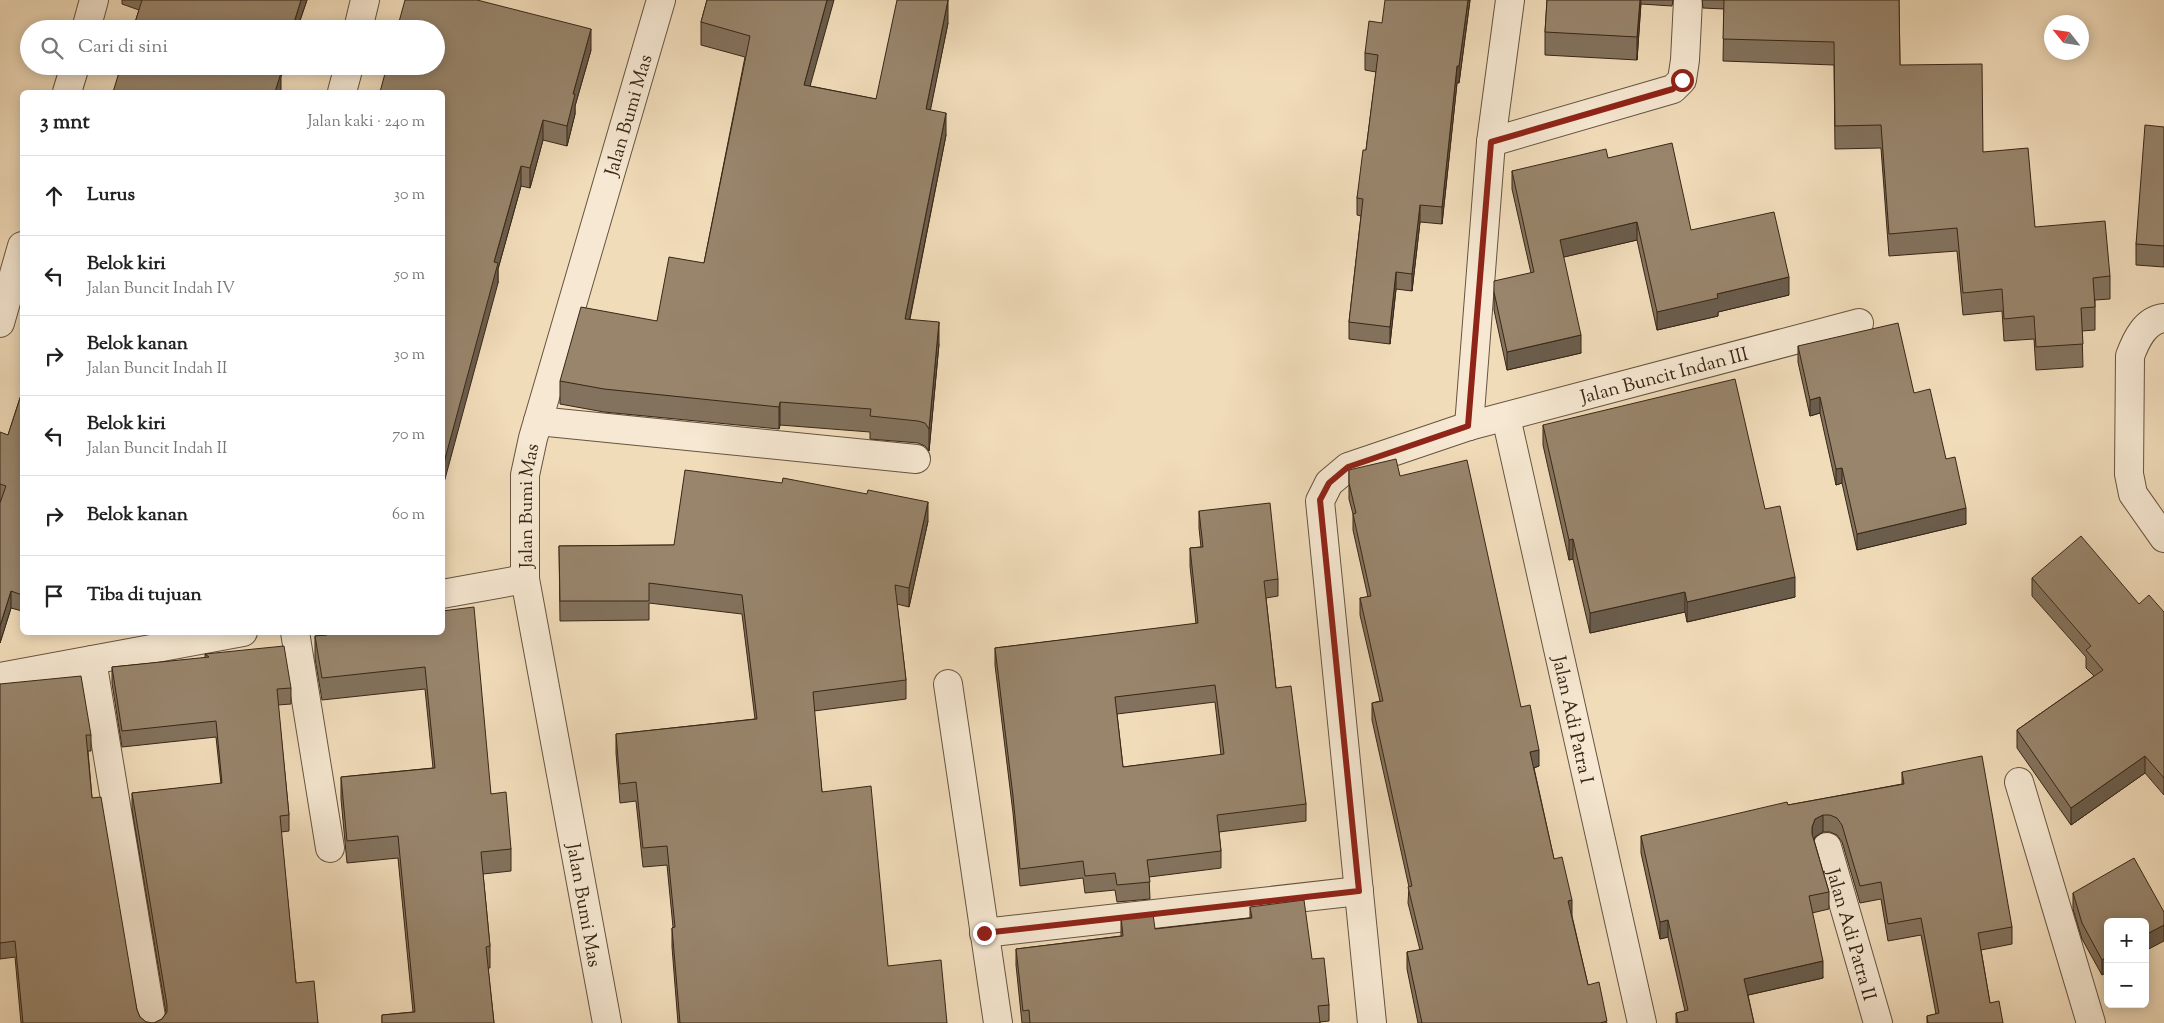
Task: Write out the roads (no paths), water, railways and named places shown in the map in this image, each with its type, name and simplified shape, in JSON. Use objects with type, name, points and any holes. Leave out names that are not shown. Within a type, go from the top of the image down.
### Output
[{"type":"street","points":[[88,20],[94,0]]},
{"type":"street","points":[[360,20],[365,0]]},
{"type":"street","name":"Jalan Bumi Mas","points":[[607,1023],[525,578],[524,475],[660,0]]},
{"type":"street","points":[[1468,426],[1491,142],[1510,0]]},
{"type":"street","points":[[1491,142],[1673,89],[1682,80],[1688,0]]},
{"type":"street","points":[[68,90],[72,75]]},
{"type":"street","points":[[343,90],[347,75]]},
{"type":"street","points":[[0,323],[20,253]]},
{"type":"street","points":[[2164,318],[2147,326],[2137,338],[2130,356],[2129,474],[2133,494],[2164,538]]},
{"type":"street","name":"Jalan Buncit Indan III","points":[[1372,1023],[1320,500],[1329,483],[1348,467],[1468,426],[1858,323]]},
{"type":"street","name":"Jalan Adi Patra I","points":[[1506,416],[1642,1023]]},
{"type":"street","points":[[538,421],[916,459]]},
{"type":"street","points":[[445,593],[525,578]]},
{"type":"street","points":[[295,635],[330,848]]},
{"type":"street","points":[[0,677],[205,636]]},
{"type":"street","points":[[92,660],[152,1023]]},
{"type":"street","points":[[948,684],[998,1023]]},
{"type":"street","points":[[2019,782],[2091,1023]]},
{"type":"street","name":"Jalan Adi Patra II","points":[[1827,847],[1878,1023]]},
{"type":"street","points":[[984,933],[1359,891]]}]
